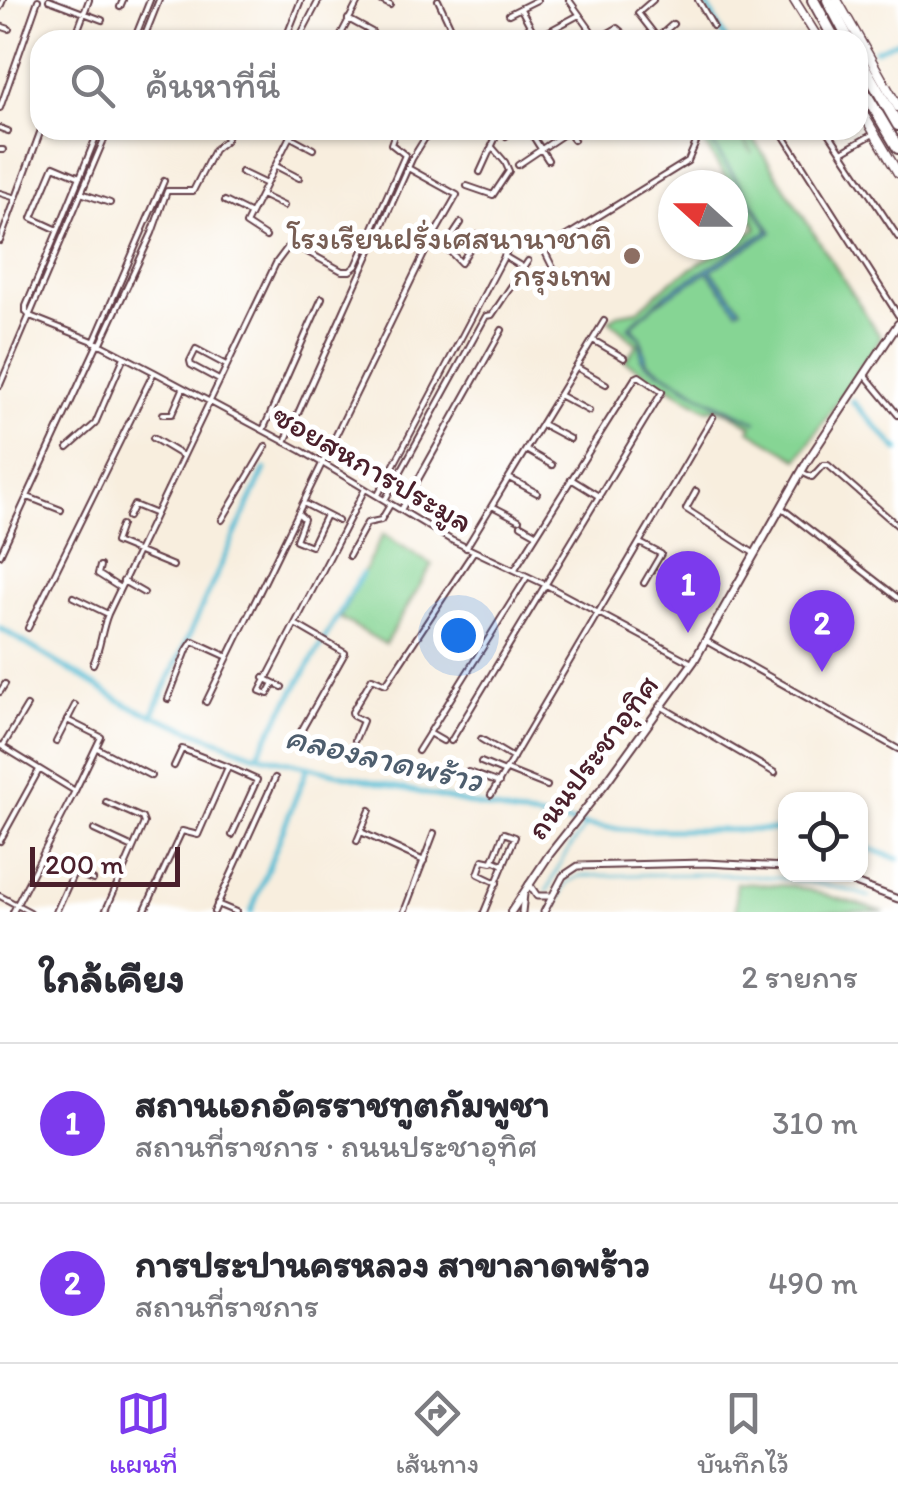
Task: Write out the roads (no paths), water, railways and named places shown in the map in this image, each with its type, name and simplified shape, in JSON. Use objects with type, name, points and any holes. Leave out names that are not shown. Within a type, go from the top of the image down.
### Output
[{"type":"highway","points":[[813,0],[830,30]]},
{"type":"highway","points":[[828,0],[844,30]]},
{"type":"highway","points":[[868,73],[898,125]]},
{"type":"highway","points":[[868,98],[898,148]]},
{"type":"main road","points":[[794,0],[813,30]]},
{"type":"main road","points":[[837,0],[854,30]]},
{"type":"main road","points":[[868,54],[898,107]]},
{"type":"main road","points":[[868,121],[898,173]]},
{"type":"main road","name":"ถนนประชาอุทิศ","points":[[511,912],[692,664],[801,472],[898,324]]},
{"type":"street","points":[[0,7],[3,0]]},
{"type":"street","points":[[0,108],[38,0]]},
{"type":"street","points":[[49,0],[102,20]]},
{"type":"street","points":[[78,30],[89,0]]},
{"type":"street","points":[[120,8],[123,0]]},
{"type":"street","points":[[147,30],[160,0]]},
{"type":"street","points":[[289,30],[300,0]]},
{"type":"street","points":[[304,30],[320,0]]},
{"type":"street","points":[[343,30],[359,0]]},
{"type":"street","points":[[380,0],[390,5]]},
{"type":"street","points":[[438,0],[453,30]]},
{"type":"street","points":[[510,14],[537,0]]},
{"type":"street","points":[[568,0],[589,30]]},
{"type":"street","points":[[651,30],[638,13],[653,0]]},
{"type":"street","points":[[698,0],[713,26]]},
{"type":"street","points":[[138,30],[148,1]]},
{"type":"street","points":[[521,10],[533,30]]},
{"type":"street","points":[[549,30],[579,15]]},
{"type":"street","points":[[348,19],[368,30]]},
{"type":"street","points":[[668,30],[674,24]]},
{"type":"street","points":[[0,26],[9,29]]},
{"type":"street","points":[[0,128],[8,131]]},
{"type":"street","points":[[868,137],[875,133]]},
{"type":"street","points":[[0,241],[37,140]]},
{"type":"street","points":[[30,316],[26,306],[95,140]]},
{"type":"street","points":[[0,385],[104,140]]},
{"type":"street","points":[[0,555],[152,232],[166,192],[192,191],[214,150],[226,140]]},
{"type":"street","points":[[266,237],[246,226],[288,140]]},
{"type":"street","points":[[301,140],[313,148]]},
{"type":"street","points":[[392,140],[390,144],[412,159]]},
{"type":"street","points":[[285,442],[424,140]]},
{"type":"street","points":[[480,172],[495,140]]},
{"type":"street","points":[[535,140],[548,160]]},
{"type":"street","points":[[518,166],[555,140]]},
{"type":"street","points":[[555,272],[546,248],[688,161],[697,140]]},
{"type":"street","points":[[786,140],[898,314]]},
{"type":"street","points":[[834,140],[898,237]]},
{"type":"street","points":[[842,152],[863,140]]},
{"type":"street","points":[[468,186],[493,196],[509,171],[492,147]]},
{"type":"street","points":[[94,664],[120,588],[288,244],[350,272],[405,155]]},
{"type":"street","points":[[276,166],[298,178]]},
{"type":"street","points":[[58,230],[32,218],[52,168],[80,177]]},
{"type":"street","points":[[206,702],[457,195],[408,168]]},
{"type":"street","points":[[241,172],[266,184]]},
{"type":"street","points":[[98,343],[164,181]]},
{"type":"street","points":[[0,193],[16,198]]},
{"type":"street","points":[[82,194],[110,203]]},
{"type":"street","points":[[261,195],[284,206]]},
{"type":"street","points":[[225,201],[251,214]]},
{"type":"street","points":[[445,246],[461,222]]},
{"type":"street","points":[[434,235],[461,262],[478,235]]},
{"type":"street","points":[[378,495],[508,249]]},
{"type":"street","points":[[504,256],[524,268]]},
{"type":"street","points":[[478,312],[492,315],[528,261]]},
{"type":"street","points":[[263,430],[322,298]]},
{"type":"street","name":"ซอยสหการประมูล","points":[[30,316],[98,343],[154,372],[285,442],[466,548],[515,569],[692,664]]},
{"type":"street","points":[[350,556],[367,522],[380,520],[399,474],[486,316]]},
{"type":"street","points":[[466,548],[604,321]]},
{"type":"street","points":[[401,510],[502,330]]},
{"type":"street","points":[[593,340],[624,358]]},
{"type":"street","points":[[220,380],[191,366],[190,361],[196,349],[226,365]]},
{"type":"street","points":[[68,448],[95,424],[124,357]]},
{"type":"street","points":[[576,368],[606,384]]},
{"type":"street","points":[[446,369],[454,372]]},
{"type":"street","points":[[28,628],[154,372]]},
{"type":"street","points":[[865,375],[898,415]]},
{"type":"street","points":[[451,741],[662,393],[639,376],[634,378],[515,569]]},
{"type":"street","points":[[163,414],[172,414],[183,388]]},
{"type":"street","points":[[559,395],[589,411]]},
{"type":"street","points":[[492,795],[713,417]]},
{"type":"street","points":[[542,424],[570,438]]},
{"type":"street","points":[[412,433],[419,436]]},
{"type":"street","points":[[153,438],[183,456]]},
{"type":"street","points":[[222,520],[266,446]]},
{"type":"street","points":[[526,450],[552,465]]},
{"type":"street","points":[[801,472],[812,478],[828,464],[898,526]]},
{"type":"street","points":[[392,470],[399,474]]},
{"type":"street","points":[[509,478],[536,494]]},
{"type":"street","points":[[571,479],[600,497]]},
{"type":"street","points":[[274,683],[268,694],[260,692],[364,489]]},
{"type":"street","points":[[696,491],[686,508],[756,554]]},
{"type":"street","points":[[28,497],[61,510]]},
{"type":"street","points":[[303,503],[338,521]]},
{"type":"street","points":[[128,516],[134,505],[156,514]]},
{"type":"street","points":[[492,506],[537,534]]},
{"type":"street","points":[[782,507],[898,598]]},
{"type":"street","points":[[298,514],[304,519],[297,540],[312,546],[326,515]]},
{"type":"street","points":[[121,525],[115,542],[173,566]]},
{"type":"street","points":[[0,530],[10,537]]},
{"type":"street","points":[[640,542],[661,554],[644,583]]},
{"type":"street","points":[[355,740],[363,721],[352,712],[372,678],[386,684],[474,552]]},
{"type":"street","points":[[100,566],[98,574],[120,588]]},
{"type":"street","points":[[418,751],[528,576]]},
{"type":"street","points":[[124,581],[144,593]]},
{"type":"street","points":[[73,597],[108,614]]},
{"type":"street","points":[[293,624],[343,649],[345,654],[300,733]]},
{"type":"street","points":[[706,641],[897,747]]},
{"type":"street","points":[[168,700],[187,650],[194,642],[228,657]]},
{"type":"street","points":[[264,678],[282,687]]},
{"type":"street","points":[[0,692],[5,684]]},
{"type":"street","points":[[56,742],[75,705]]},
{"type":"street","points":[[27,706],[1,746],[75,790]]},
{"type":"street","points":[[661,706],[774,773]]},
{"type":"street","points":[[13,912],[97,748],[100,736],[67,720]]},
{"type":"street","points":[[429,733],[443,741]]},
{"type":"street","points":[[480,739],[513,758]]},
{"type":"street","points":[[97,748],[151,776]]},
{"type":"street","points":[[174,766],[182,748],[257,779],[232,835]]},
{"type":"street","points":[[482,762],[547,786]]},
{"type":"street","points":[[144,912],[182,831],[196,837],[228,767]]},
{"type":"street","points":[[0,841],[39,770]]},
{"type":"street","points":[[468,772],[499,783]]},
{"type":"street","points":[[214,912],[274,778]]},
{"type":"street","points":[[105,912],[143,820],[106,802]]},
{"type":"street","points":[[357,840],[370,810]]},
{"type":"street","points":[[94,830],[133,848]]},
{"type":"street","points":[[362,832],[424,860]]},
{"type":"street","points":[[404,912],[434,833]]},
{"type":"street","points":[[484,912],[504,866],[515,837],[504,833],[493,860],[504,866]]},
{"type":"street","points":[[496,883],[478,874],[478,868],[483,860],[504,866]]},
{"type":"street","points":[[544,912],[563,876],[578,866],[705,863],[778,867]]},
{"type":"street","points":[[56,912],[75,870],[93,880]]},
{"type":"street","points":[[852,882],[898,899]]},
{"type":"street","points":[[527,887],[537,896],[552,896]]},
{"type":"street","points":[[522,912],[527,887]]},
{"type":"street","points":[[0,896],[30,912]]},
{"type":"street","points":[[217,904],[236,912]]},
{"type":"water","points":[[748,196],[772,232],[748,247],[748,243],[769,230]]},
{"type":"water","points":[[720,260],[727,260],[711,270],[741,308],[737,310],[708,272],[656,304],[631,326],[641,337],[647,362],[708,399],[757,422],[717,405],[645,363],[641,358],[640,338],[628,327],[667,293]]},
{"type":"waterway","points":[[704,0],[720,30]]},
{"type":"waterway","points":[[875,50],[898,41]]},
{"type":"waterway","points":[[852,401],[898,450]]},
{"type":"waterway","points":[[152,716],[265,469]]},
{"type":"waterway","points":[[257,755],[362,574]]},
{"type":"waterway","name":"คลองลาดพร้าว","points":[[0,628],[129,706],[253,754],[514,814],[599,827],[778,830]]},
{"type":"waterway","points":[[251,912],[308,766]]},
{"type":"waterway","points":[[547,891],[563,858],[586,825]]},
{"type":"waterway","name":"คลองลาดพร้าว","points":[[868,848],[898,859]]},
{"type":"waterway","points":[[552,912],[567,883],[580,876],[762,876],[870,897]]},
{"type":"place","name":"โรงเรียนฝรั่งเศสนานาชาติ กรุงเทพ","points":[[632,256]]},
{"type":"place","name":"สถานเอกอัครราชทูตกัมพูชา","points":[[688,633]]},
{"type":"place","name":"การประปานครหลวง สาขาลาดพร้าว","points":[[822,672]]}]
